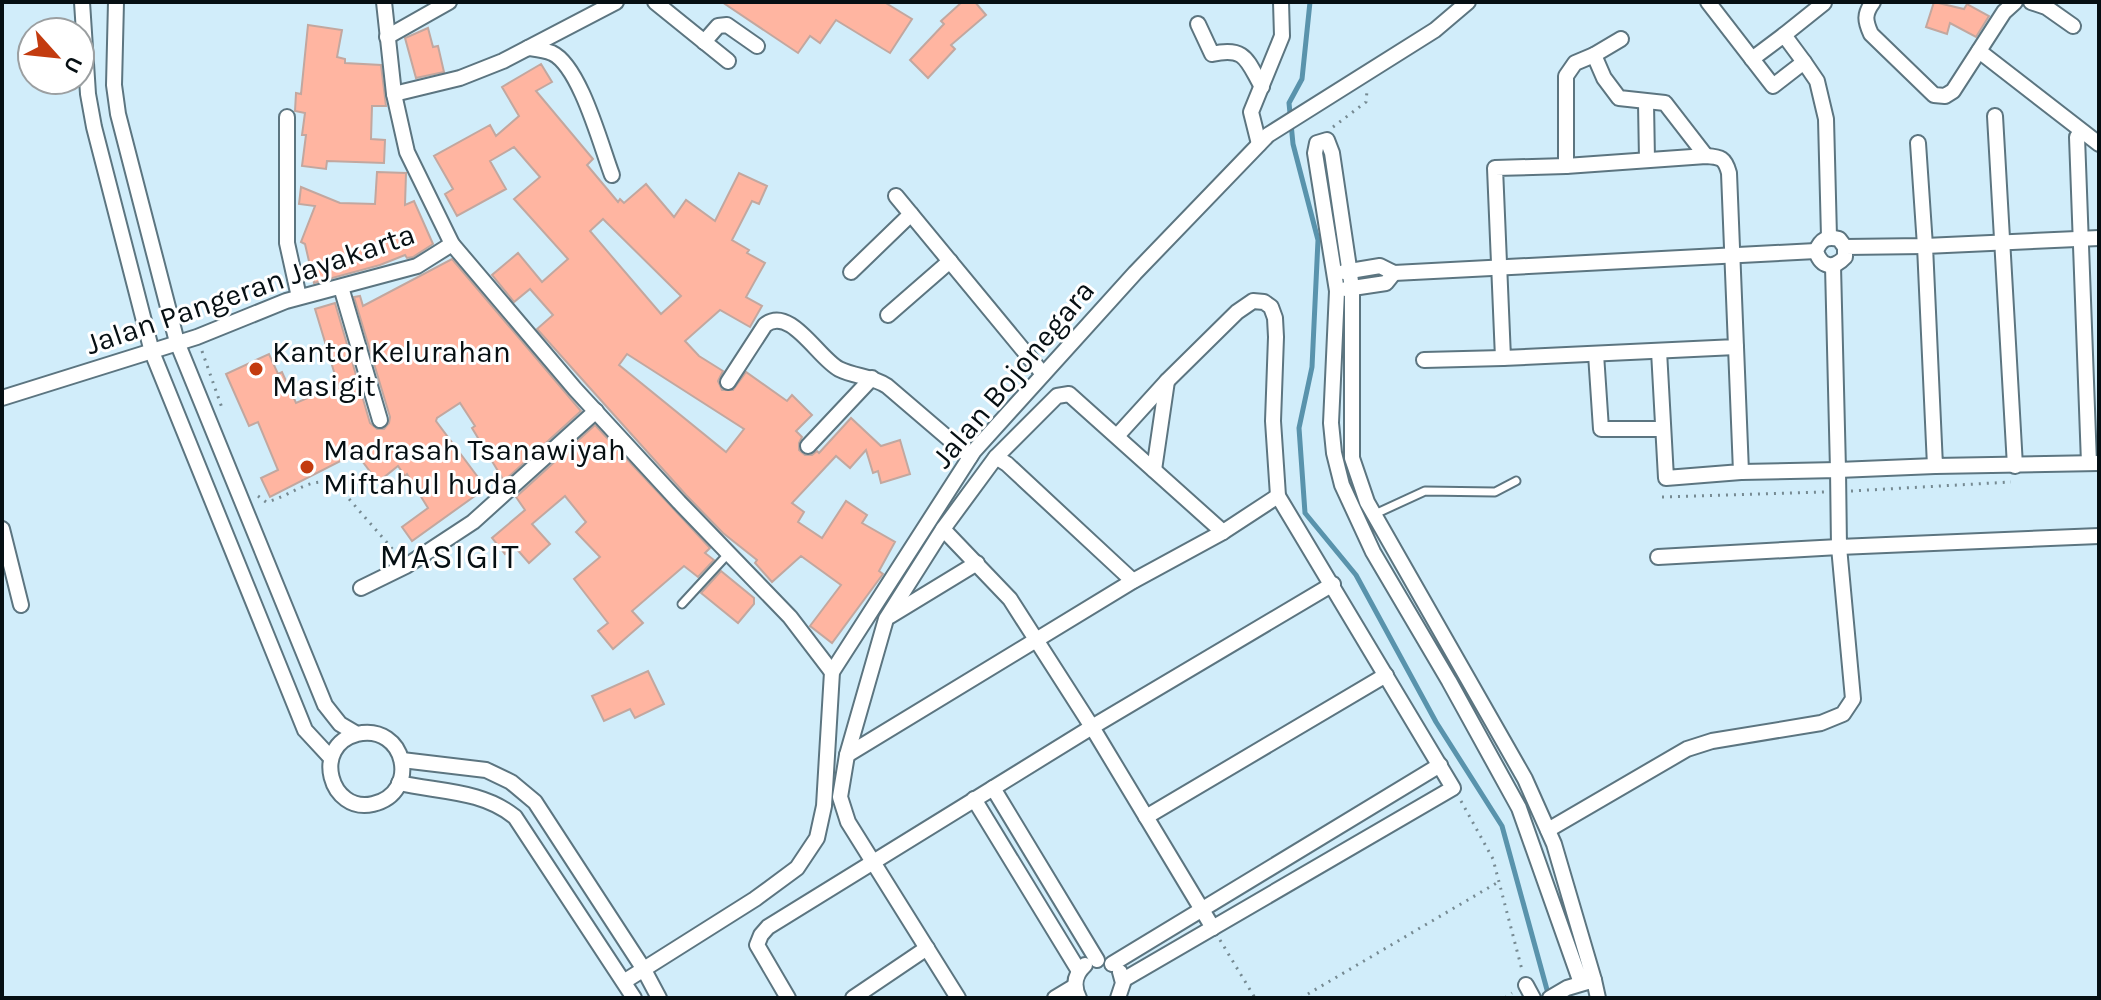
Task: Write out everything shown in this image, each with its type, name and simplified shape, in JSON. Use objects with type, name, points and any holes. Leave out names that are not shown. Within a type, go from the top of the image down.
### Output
[{"type":"street","points":[[82,2],[88,94],[94,127],[152,352],[305,730],[331,758]]},
{"type":"street","points":[[116,2],[114,85],[118,114],[177,342],[325,705],[340,724],[357,734]]},
{"type":"street","name":"Jalan Pangeran Jayakarta","points":[[2,398],[197,337],[299,297],[417,266],[452,244],[407,152],[394,94],[384,2]]},
{"type":"street","points":[[387,37],[449,2]]},
{"type":"street","points":[[394,94],[460,78],[528,48],[616,2]]},
{"type":"street","points":[[655,2],[728,61]]},
{"type":"street","points":[[1264,140],[1251,112],[1282,36],[1281,2]]},
{"type":"street","name":"Jalan Bojonegara","points":[[625,981],[765,892],[797,868],[817,838],[824,806],[832,672],[970,457],[1135,273],[1264,140],[1435,30],[1468,2]]},
{"type":"street","points":[[1708,2],[1773,86],[1804,62]]},
{"type":"street","points":[[1873,2],[1866,13],[1865,22],[1871,34],[1934,95],[1945,96],[1953,91],[2004,12],[2015,2]]},
{"type":"street","points":[[2031,2],[2046,7],[2073,26]]},
{"type":"street","points":[[1752,59],[1824,3]]},
{"type":"street","points":[[1198,24],[1212,54],[1228,50],[1238,52],[1244,56],[1262,87]]},
{"type":"street","points":[[704,42],[718,26],[727,25],[757,46]]},
{"type":"street","points":[[1784,35],[1817,81],[1824,107],[1829,237]]},
{"type":"street","points":[[1566,166],[1566,76],[1575,63],[1621,39]]},
{"type":"street","points":[[528,48],[552,53],[570,69],[612,175]]},
{"type":"street","points":[[1979,51],[2099,144]]},
{"type":"street","points":[[1594,55],[1604,78],[1619,98],[1665,103],[1706,156]]},
{"type":"street","points":[[1646,103],[1647,160]]},
{"type":"street","points":[[1995,116],[2015,466]]},
{"type":"street","points":[[287,117],[287,243],[299,297]]},
{"type":"street","points":[[1659,351],[1665,478],[1741,472],[2094,463],[2077,137]]},
{"type":"street","points":[[1327,140],[1317,143],[1315,153],[1343,272],[1352,458],[1373,515],[1525,779],[1551,837],[1581,983]]},
{"type":"street","points":[[1918,143],[1935,466]]},
{"type":"street","points":[[1503,358],[1495,168],[1720,157],[1726,162],[1729,173],[1741,472]]},
{"type":"street","points":[[896,196],[1043,374]]},
{"type":"street","points":[[851,272],[911,214]]},
{"type":"street","points":[[1829,237],[1839,239],[1845,247],[1845,257],[1833,266],[1819,261],[1816,251],[1820,241],[1829,237]]},
{"type":"street","points":[[1845,247],[2099,238]]},
{"type":"street","points":[[452,244],[596,411],[790,617],[832,672]]},
{"type":"street","points":[[1343,272],[1380,266],[1394,273],[1816,251]]},
{"type":"street","points":[[888,315],[950,261]]},
{"type":"street","points":[[1535,851],[1622,785],[1687,749],[1712,741],[1821,723],[1843,714],[1853,699],[1839,547],[1833,266]]},
{"type":"street","points":[[1345,289],[1386,283],[1394,273]]},
{"type":"street","points":[[341,287],[380,420]]},
{"type":"street","points":[[1345,289],[1331,423],[1342,485],[1373,552],[1507,784],[1535,851],[1581,983],[1598,998]]},
{"type":"street","points":[[1117,436],[1237,312],[1253,301],[1264,302],[1271,307],[1276,337],[1273,421],[1278,496],[1453,788],[1123,980]]},
{"type":"street","points":[[728,382],[765,325],[779,319],[793,327],[835,366],[887,386],[970,457]]},
{"type":"street","points":[[1424,360],[1736,347]]},
{"type":"street","points":[[1596,354],[1601,429],[1663,429]]},
{"type":"street","points":[[808,446],[872,378]]},
{"type":"street","points":[[1154,470],[1167,381]]},
{"type":"street","points":[[958,998],[848,822],[840,797],[847,755],[886,619],[943,529],[996,457],[1057,396],[1065,393],[1075,398],[1223,532]]},
{"type":"street","points":[[361,588],[406,566],[482,515],[596,411]]},
{"type":"street","points":[[996,457],[1133,581]]},
{"type":"street","points":[[1342,485],[1360,481]]},
{"type":"street","points":[[847,755],[1133,581],[1223,532],[1278,496]]},
{"type":"street","points":[[2,529],[21,605]]},
{"type":"street","points":[[943,529],[1010,599],[1092,727],[1213,928]]},
{"type":"street","points":[[1658,557],[2099,536]]},
{"type":"street","points":[[886,619],[977,563]]},
{"type":"street","points":[[788,998],[757,945],[768,927],[1092,727],[1333,584]]},
{"type":"street","points":[[1146,817],[1386,675]]},
{"type":"street","points":[[370,731],[397,748],[403,773],[388,798],[373,804],[355,801],[346,798],[334,787],[329,774],[331,758],[346,736],[370,731]]},
{"type":"street","points":[[402,760],[486,770],[511,782],[535,802],[643,968],[659,998]]},
{"type":"street","points":[[1055,998],[1078,985],[1088,963],[1104,962],[1201,909],[1440,765]]},
{"type":"street","points":[[399,783],[471,795],[500,804],[515,817],[634,998]]},
{"type":"street","points":[[993,788],[1104,962],[1120,973],[1123,980],[1118,998]]},
{"type":"street","points":[[974,799],[1078,985]]},
{"type":"street","points":[[853,998],[927,948]]},
{"type":"street","points":[[1550,998],[1581,983]]},
{"type":"lane","points":[[1373,515],[1425,491],[1495,492],[1516,481]]},
{"type":"lane","points":[[682,604],[729,553]]},
{"type":"path","points":[[1327,140],[1330,129],[1366,102],[1369,72]]},
{"type":"path","points":[[197,337],[227,420]]},
{"type":"path","points":[[251,489],[266,502],[312,482],[336,484],[406,566]]},
{"type":"path","points":[[1662,497],[2019,482]]},
{"type":"path","points":[[1453,788],[1493,859],[1529,992]]},
{"type":"path","points":[[1301,998],[1500,881]]},
{"type":"path","points":[[1213,928],[1255,998]]},
{"type":"building","points":[[722,2],[884,2],[912,19],[890,53],[836,20],[820,43],[810,36],[798,53]]},
{"type":"building","points":[[962,2],[975,2],[986,15],[951,45],[955,49],[928,78],[910,60],[944,24],[941,21]]},
{"type":"building","points":[[1934,2],[1964,9],[1967,4],[1989,16],[1976,37],[1950,23],[1947,34],[1926,27]]},
{"type":"building","points":[[308,25],[342,30],[337,57],[345,59],[345,63],[381,65],[386,106],[372,106],[371,139],[385,140],[384,163],[327,161],[326,169],[302,166],[305,113],[295,111],[296,93],[301,94]]},
{"type":"building","points":[[428,28],[433,47],[438,46],[444,72],[416,78],[405,38]]},
{"type":"building","points":[[541,64],[552,82],[536,91],[593,159],[587,165],[618,202],[620,199],[624,203],[646,184],[674,217],[686,200],[715,221],[739,173],[767,186],[759,204],[752,201],[732,240],[765,263],[746,297],[762,306],[750,327],[720,310],[685,341],[699,356],[723,371],[718,381],[722,390],[733,390],[746,372],[787,401],[792,395],[812,415],[796,431],[802,437],[799,450],[805,455],[819,453],[851,418],[881,446],[900,440],[910,474],[881,483],[878,471],[873,473],[866,450],[850,468],[836,456],[792,503],[804,512],[798,522],[822,538],[846,501],[867,515],[862,523],[895,542],[879,571],[883,574],[832,643],[810,626],[841,585],[801,556],[772,582],[755,563],[757,560],[723,533],[686,495],[537,329],[553,315],[530,289],[514,302],[492,275],[518,253],[542,282],[568,259],[514,199],[540,177],[514,147],[490,161],[506,189],[457,216],[445,194],[453,189],[434,156],[490,125],[496,136],[519,116],[502,87]],"holes":[[[603,219],[681,296],[661,314],[590,231]],[[627,354],[744,429],[726,452],[619,365]]]},
{"type":"building","points":[[377,172],[406,173],[405,205],[414,201],[433,244],[413,257],[407,258],[405,255],[314,283],[305,244],[301,242],[315,206],[299,204],[301,187],[340,203],[375,204]]},
{"type":"building","points":[[452,259],[581,411],[504,481],[460,403],[437,418],[436,421],[486,488],[412,541],[402,527],[428,508],[407,474],[405,476],[398,466],[378,482],[356,453],[270,497],[261,478],[278,470],[258,422],[249,426],[226,374],[269,354],[278,374],[282,372],[296,403],[338,385],[315,309],[335,303],[370,423],[377,429],[384,429],[390,417],[354,297],[360,296],[363,306]]},
{"type":"building","points":[[595,425],[710,548],[705,553],[714,560],[698,577],[684,566],[632,611],[643,623],[613,649],[598,631],[608,623],[574,579],[600,557],[576,532],[586,522],[565,496],[532,524],[550,544],[529,563],[514,546],[505,554],[492,538],[525,510],[516,497]]},
{"type":"building","points":[[721,571],[754,598],[754,604],[738,623],[701,593]]},
{"type":"building","points":[[648,671],[664,704],[635,718],[630,709],[604,721],[592,696]]},
{"type":"waterway","points":[[1310,2],[1302,79],[1289,103],[1293,144],[1318,240],[1312,367],[1299,428],[1305,513],[1356,575],[1436,722],[1502,826],[1549,997]]},
{"type":"place","name":"Kantor Kelurahan Masigit","points":[[256,369]]},
{"type":"place","name":"Madrasah Tsanawiyah Miftahul huda","points":[[307,467]]},
{"type":"district","name":"MASIGIT","points":[[450,557]]}]
